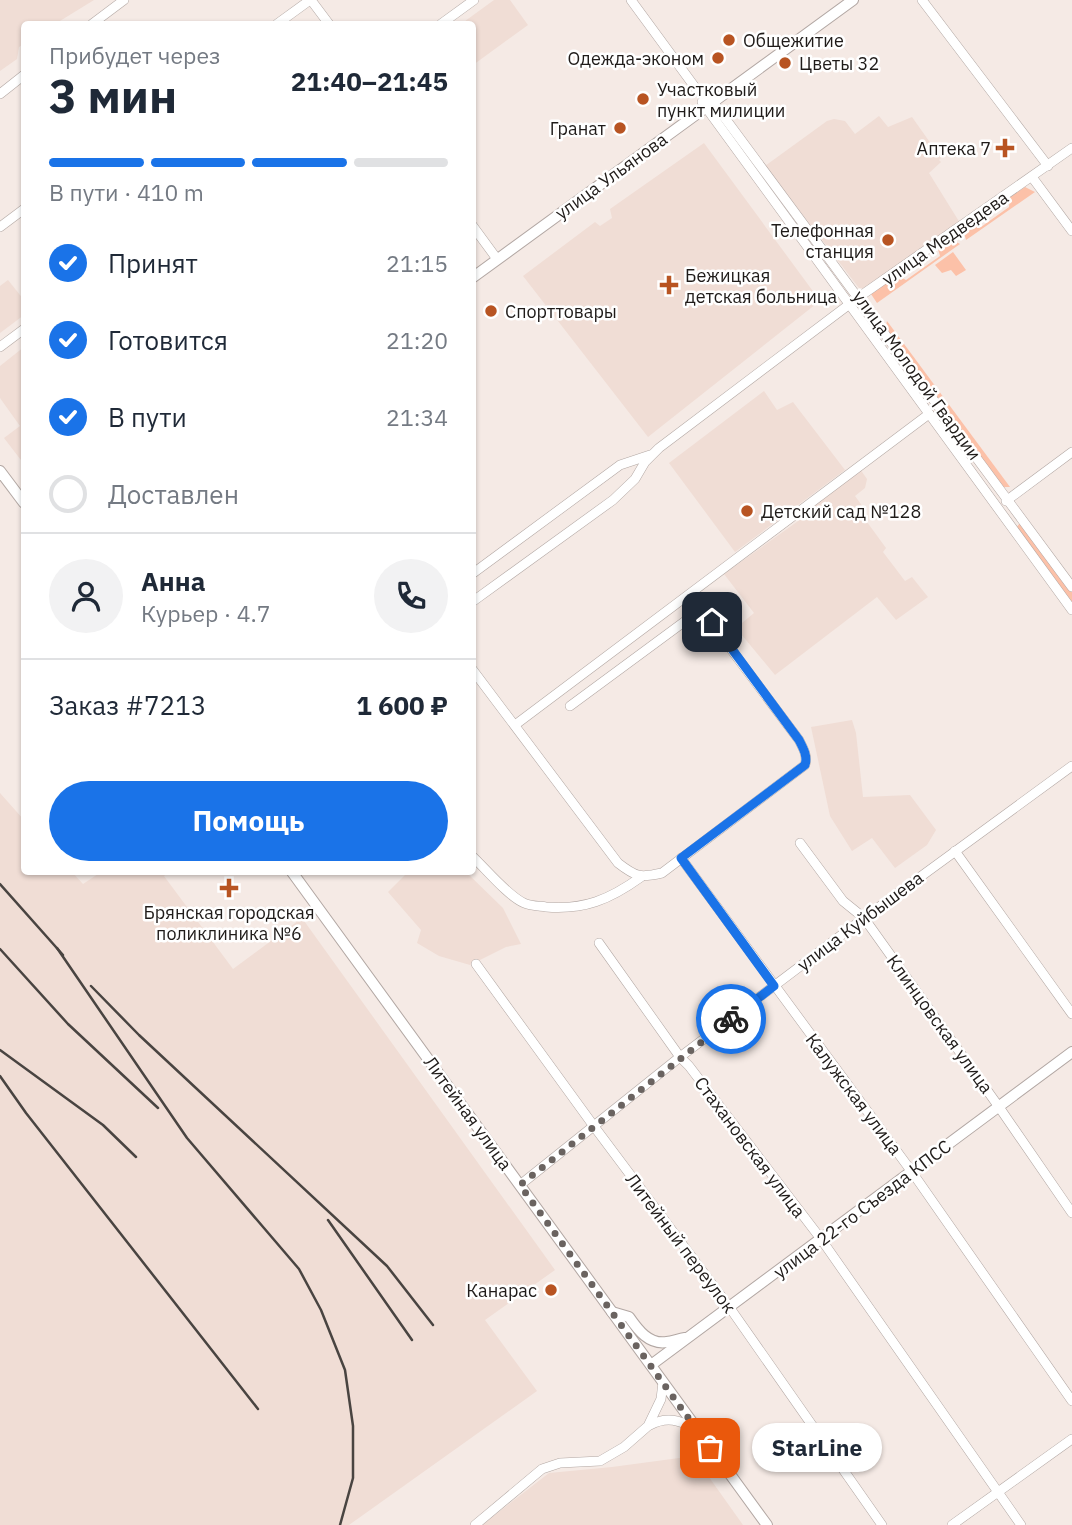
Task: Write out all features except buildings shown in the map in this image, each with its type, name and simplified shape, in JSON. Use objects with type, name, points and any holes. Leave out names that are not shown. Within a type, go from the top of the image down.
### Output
[{"type":"main road","name":"улица Ульянова","points":[[476,275],[853,0]]},
{"type":"main road","points":[[0,471],[21,499]]},
{"type":"main road","name":"Литейная улица","points":[[294,875],[767,1525]]},
{"type":"main road","name":"улица 22-го Съезда КПСС","points":[[651,1365],[1072,1052]]},
{"type":"main road","points":[[612,1312],[629,1317],[639,1332],[654,1341],[665,1343],[688,1338]]},
{"type":"street","points":[[96,21],[124,0]]},
{"type":"street","points":[[281,21],[311,0],[327,21]]},
{"type":"street","points":[[445,21],[474,0]]},
{"type":"street","name":"улица Молодой Гвардии","points":[[631,0],[1072,610]]},
{"type":"street","points":[[922,0],[1048,166]]},
{"type":"street","points":[[0,94],[21,77]]},
{"type":"street","name":"улица Молодой Гвардии","points":[[708,105],[859,298],[1072,587]]},
{"type":"street","name":"улица Медведева","points":[[476,571],[620,465],[651,455],[849,305],[1072,148]]},
{"type":"street","points":[[1032,177],[1072,231]]},
{"type":"street","points":[[0,227],[21,211]]},
{"type":"street","points":[[476,230],[498,259]]},
{"type":"street","points":[[0,347],[21,331]]},
{"type":"street","points":[[515,725],[929,414]]},
{"type":"street","points":[[997,507],[1072,452]]},
{"type":"street","name":"улица Медведева","points":[[476,599],[612,500],[635,480],[651,455]]},
{"type":"street","points":[[476,860],[517,898],[531,905],[567,909],[581,907],[618,891],[641,877],[662,873],[805,765],[806,761],[799,740],[704,613],[692,616],[570,706]]},
{"type":"street","points":[[476,674],[618,863],[632,874],[641,877]]},
{"type":"street","name":"улица Куйбышева","points":[[520,1185],[593,1125],[774,986],[1072,766]]},
{"type":"street","name":"Клинцовская улица","points":[[800,843],[843,901],[864,918],[1072,1213]]},
{"type":"street","points":[[955,851],[1072,1014]]},
{"type":"street","name":"Калужская улица","points":[[681,858],[912,1172],[1072,1401]]},
{"type":"street","name":"Стахановская улица","points":[[599,943],[680,1058],[689,1066],[821,1239],[1021,1525]]},
{"type":"street","name":"Литейный переулок","points":[[476,964],[730,1308],[882,1525]]},
{"type":"street","points":[[648,1426],[661,1399],[663,1382]]},
{"type":"street","points":[[475,1525],[542,1469],[560,1463],[600,1461],[624,1447],[659,1420],[674,1419],[696,1429]]},
{"type":"street","points":[[952,1525],[1072,1439]]},
{"type":"shaded area","points":[[0,0],[94,0],[60,21],[21,21],[21,46],[17,59],[0,71]]},
{"type":"shaded area","points":[[494,0],[510,0],[528,25],[476,63],[476,21],[465,21]]},
{"type":"shaded area","points":[[879,116],[888,127],[912,117],[941,158],[941,162],[929,173],[960,223],[866,288],[859,288],[765,166],[827,121],[845,121],[855,134]]},
{"type":"shaded area","name":"Бежицкая детская больница","points":[[704,143],[815,294],[816,304],[648,437],[523,276],[595,222],[600,226],[612,218],[610,209]]},
{"type":"shaded area","points":[[1025,187],[1035,192],[966,240],[966,227],[974,223],[981,227],[1009,207],[1010,197]]},
{"type":"shaded area","points":[[953,240],[960,244],[877,303],[871,294],[897,275],[906,280],[940,256],[938,249],[947,241]]},
{"type":"shaded area","points":[[953,252],[966,270],[956,276],[951,270],[942,273],[935,265]]},
{"type":"shaded area","points":[[8,280],[21,296],[21,317],[0,333],[0,286]]},
{"type":"shaded area","points":[[887,321],[1010,487],[1001,485],[885,329]]},
{"type":"shaded area","points":[[21,349],[21,460],[4,438],[20,426],[0,398],[0,366]]},
{"type":"shaded area","name":"Детский сад №128","points":[[764,391],[777,410],[793,402],[845,470],[735,552],[669,463]]},
{"type":"shaded area","points":[[860,469],[867,479],[865,488],[855,496],[863,507],[859,511],[886,548],[883,552],[905,581],[912,577],[928,597],[896,620],[877,597],[775,675],[736,628],[754,613],[724,574],[815,509],[811,503]]},
{"type":"shaded area","points":[[1020,523],[1072,591],[1072,603],[1016,528]]},
{"type":"shaded area","points":[[852,720],[856,733],[863,797],[910,795],[936,830],[927,845],[895,868],[872,838],[852,851],[830,816],[811,727]]},
{"type":"shaded area","points":[[0,793],[21,817],[21,875],[75,875],[83,884],[96,875],[165,875],[233,969],[302,918],[555,1270],[485,1320],[537,1391],[349,1525],[0,1525]]},
{"type":"shaded area","points":[[405,875],[469,875],[503,908],[521,944],[506,947],[470,965],[439,956],[417,943],[421,930],[388,892]]},
{"type":"shaded area","points":[[694,1456],[743,1525],[482,1525],[549,1473]]},
{"type":"railway","points":[[0,884],[63,955]]},
{"type":"railway","points":[[57,948],[187,1138],[299,1269],[321,1310],[345,1370],[353,1426],[353,1478],[340,1525]]},
{"type":"railway","points":[[0,949],[68,1024],[158,1108]]},
{"type":"railway","points":[[91,986],[139,1035],[387,1266],[433,1325]]},
{"type":"railway","points":[[0,1050],[103,1125],[136,1157]]},
{"type":"railway","points":[[0,1076],[26,1113],[258,1409]]},
{"type":"railway","points":[[328,1220],[412,1340]]},
{"type":"way so far","points":[[710,1448],[520,1185],[731,1019]]},
{"type":"place","name":"Общежитие","points":[[729,40]]},
{"type":"place","name":"Одежда-эконом","points":[[718,58]]},
{"type":"place","name":"Цветы 32","points":[[785,63]]},
{"type":"place","name":"Участковый пункт милиции","points":[[643,99]]},
{"type":"place","name":"Гранат","points":[[620,128]]},
{"type":"place","name":"Аптека 7","points":[[1005,148]]},
{"type":"place","name":"Телефонная станция","points":[[888,240]]},
{"type":"place","name":"Бежицкая детская больница","points":[[669,285]]},
{"type":"place","name":"Спорттовары","points":[[491,311]]},
{"type":"place","name":"Детский сад №128","points":[[747,511]]},
{"type":"place","name":"Брянская городская поликлиника №6","points":[[229,888]]},
{"type":"place","name":"Канарас","points":[[551,1290]]},
{"type":"place","name":"StarLine","points":[[710,1448]]},
{"type":"route","points":[[712,622],[799,740],[806,755],[805,765],[681,858],[774,986],[731,1019]]}]
